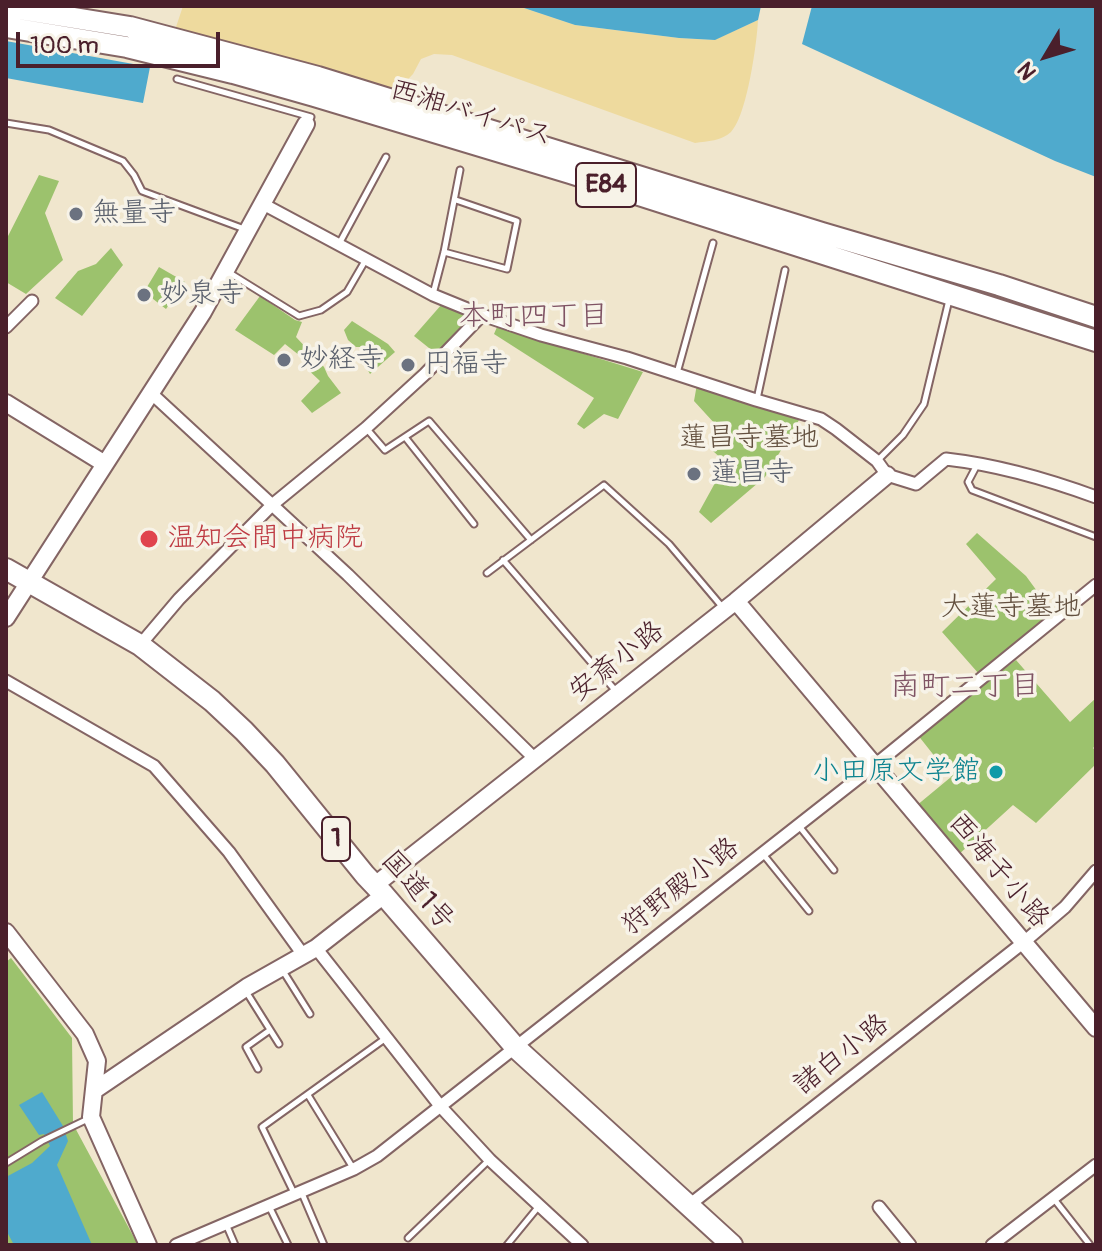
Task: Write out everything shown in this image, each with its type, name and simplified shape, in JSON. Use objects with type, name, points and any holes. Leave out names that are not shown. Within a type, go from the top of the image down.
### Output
[{"type":"highway","name":"西湘バイパス","points":[[6,7],[81,18],[233,73],[401,112],[819,242],[1096,341]]},
{"type":"highway","name":"西湘バイパス","points":[[6,27],[78,38],[152,43]]},
{"type":"highway","name":"西湘バイパス","points":[[819,242],[999,285],[1096,317]]},
{"type":"highway","name":"E84","points":[[999,285],[1096,309]]},
{"type":"highway","name":"国道1号","points":[[6,569],[140,645],[212,701],[275,764],[516,1048],[732,1245]]},
{"type":"street","points":[[6,618],[227,271],[306,124]]},
{"type":"street","points":[[263,204],[433,295],[482,315],[821,419],[844,434],[882,468],[916,484],[946,459],[978,463],[1049,480],[1096,497]]},
{"type":"street","points":[[6,327],[32,301]]},
{"type":"street","points":[[140,645],[179,599],[272,505],[366,428],[425,374],[482,315]]},
{"type":"street","points":[[151,393],[348,575],[536,760]]},
{"type":"street","points":[[6,403],[105,464]]},
{"type":"street","name":"安斎小路","points":[[95,1090],[244,989],[310,952],[536,760],[730,605],[882,468]]},
{"type":"street","name":"狩野殿小路","points":[[176,1245],[354,1169],[377,1156],[875,765],[1096,585]]},
{"type":"street","name":"西海子小路","points":[[730,605],[875,765],[1096,1028]]},
{"type":"street","points":[[6,681],[154,766],[310,952],[387,1038],[441,1107],[490,1160],[582,1245]]},
{"type":"street","name":"諸白小路","points":[[688,1206],[1024,942],[1065,907],[1096,871]]},
{"type":"street","points":[[6,932],[85,1034],[97,1061],[91,1117],[148,1245]]},
{"type":"street","points":[[992,1245],[1096,1165]]},
{"type":"street","points":[[879,1207],[910,1245]]},
{"type":"lane","points":[[177,79],[311,117],[306,124]]},
{"type":"lane","points":[[6,123],[49,130],[123,161],[142,191],[249,231]]},
{"type":"lane","points":[[339,245],[386,157]]},
{"type":"lane","points":[[433,295],[456,200],[460,170]]},
{"type":"lane","points":[[444,252],[507,269],[517,221],[456,200]]},
{"type":"lane","points":[[677,374],[713,243]]},
{"type":"lane","points":[[227,271],[299,316],[321,310],[347,292],[365,260]]},
{"type":"lane","points":[[756,400],[785,270]]},
{"type":"lane","points":[[882,468],[924,404],[948,304]]},
{"type":"lane","points":[[366,428],[385,450],[429,421],[531,540]]},
{"type":"lane","points":[[405,437],[474,524]]},
{"type":"lane","points":[[978,463],[968,482],[972,490],[1096,537]]},
{"type":"lane","points":[[487,573],[604,485],[730,605]]},
{"type":"lane","points":[[503,560],[618,694]]},
{"type":"lane","points":[[798,825],[834,870]]},
{"type":"lane","points":[[762,854],[809,911]]},
{"type":"lane","points":[[282,969],[310,1014]]},
{"type":"lane","points":[[244,989],[279,1044]]},
{"type":"lane","points":[[258,1069],[246,1047],[270,1030]]},
{"type":"lane","points":[[324,1245],[262,1127],[387,1038]]},
{"type":"lane","points":[[308,1095],[354,1169]]},
{"type":"lane","points":[[6,1163],[91,1117]]},
{"type":"lane","points":[[408,1238],[490,1160]]},
{"type":"lane","points":[[1053,1198],[1090,1245]]},
{"type":"lane","points":[[269,1205],[288,1245]]},
{"type":"lane","points":[[507,1245],[539,1206]]},
{"type":"lane","points":[[226,1224],[235,1245]]},
{"type":"green space","points":[[39,175],[59,181],[45,213],[63,260],[26,294],[6,282],[6,240]]},
{"type":"green space","points":[[111,248],[123,265],[82,316],[55,298],[78,271],[96,264]]},
{"type":"green space","points":[[159,267],[185,282],[166,309],[144,292]]},
{"type":"green space","points":[[260,296],[302,322],[296,337],[324,367],[341,393],[312,413],[301,401],[320,381],[302,364],[304,359],[285,344],[274,355],[235,330]]},
{"type":"green space","points":[[442,304],[476,317],[439,356],[414,336]]},
{"type":"green space","points":[[352,321],[395,352],[370,374],[366,367],[374,358],[348,340],[344,330]]},
{"type":"green space","points":[[497,327],[643,372],[618,419],[604,414],[584,429],[577,424],[594,398],[494,334]]},
{"type":"green space","name":"蓮昌寺墓地","points":[[697,384],[799,420],[765,477],[711,523],[699,512],[726,463],[713,451],[716,425],[694,401]]},
{"type":"green space","name":"大蓮寺墓地","points":[[977,533],[1026,576],[1053,613],[979,674],[942,632],[996,579],[966,544]]},
{"type":"green space","points":[[1016,660],[1070,722],[1096,698],[1096,745],[1093,748],[1096,764],[1036,823],[1013,805],[957,856],[916,806],[951,777],[917,734]]},
{"type":"green space","points":[[11,958],[72,1038],[73,1124],[138,1245],[6,1245],[6,962]]},
{"type":"sand","points":[[183,6],[518,6],[575,25],[714,40],[758,20],[750,79],[737,124],[723,137],[695,143],[452,55],[434,54],[421,59],[413,74],[397,91],[175,30]]},
{"type":"water","points":[[518,6],[761,6],[758,20],[715,40],[575,25]]},
{"type":"water","points":[[812,6],[1096,6],[1096,177],[802,44]]},
{"type":"water","points":[[6,41],[150,67],[143,103],[6,78]]},
{"type":"water","points":[[42,1092],[63,1126],[68,1141],[57,1165],[92,1245],[14,1245],[6,1230],[6,1177],[32,1163],[50,1146],[44,1134],[39,1135],[19,1105]]},
{"type":"place","name":"無量寺","points":[[76,214]]},
{"type":"place","name":"妙泉寺","points":[[144,295]]},
{"type":"place","name":"妙経寺","points":[[284,360]]},
{"type":"place","name":"円福寺","points":[[408,365]]},
{"type":"place","name":"蓮昌寺","points":[[694,474]]},
{"type":"place","name":"温知会間中病院","points":[[149,539]]},
{"type":"place","name":"小田原文学館","points":[[996,772]]},
{"type":"district","name":"本町四丁目","points":[[534,317]]},
{"type":"district","name":"南町二丁目","points":[[965,687]]}]
